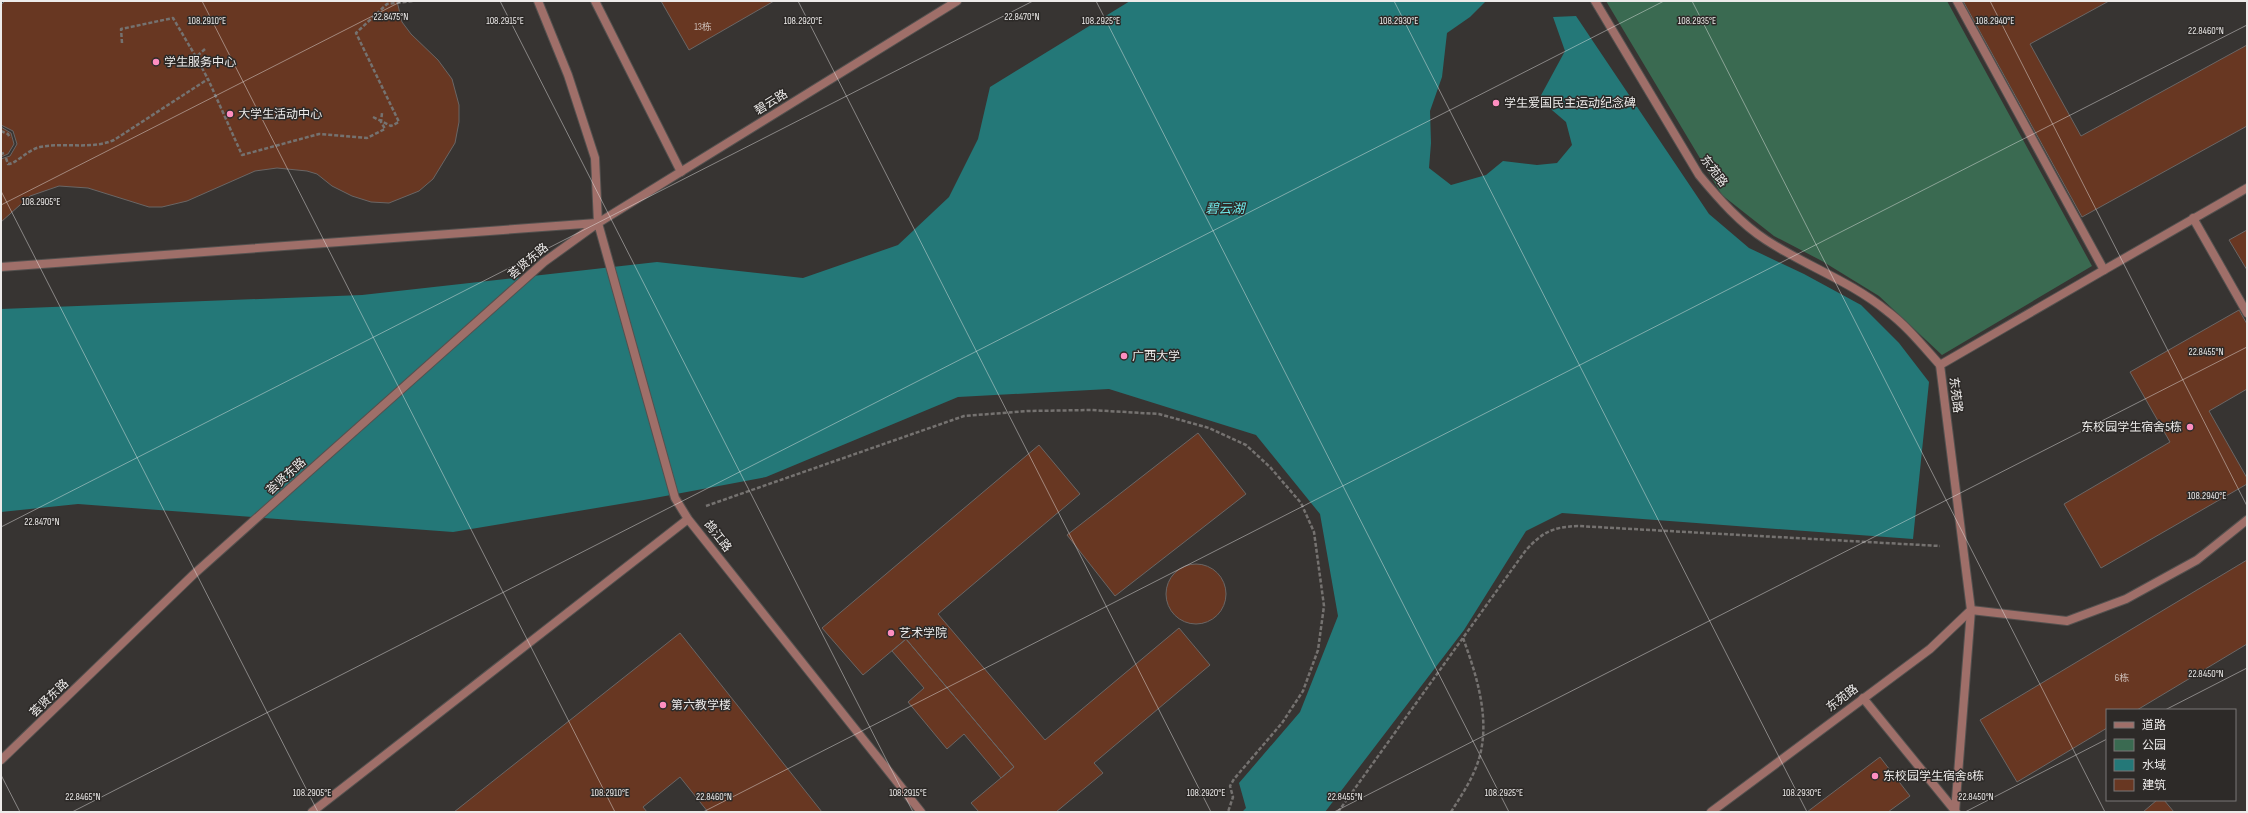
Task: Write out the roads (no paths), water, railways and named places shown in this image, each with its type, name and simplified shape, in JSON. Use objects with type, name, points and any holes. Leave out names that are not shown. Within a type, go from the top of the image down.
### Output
[{"type":"street","name":"鸪江路","points":[[538,1],[568,75],[596,158],[598,223],[675,498],[688,519],[921,812]]},
{"type":"street","points":[[595,1],[681,172]]},
{"type":"street","name":"碧云路","points":[[598,223],[957,1]]},
{"type":"street","name":"东苑路","points":[[1595,1],[1699,175],[1721,200],[1745,224],[1767,240],[1841,279],[1887,311],[1940,365],[1971,610],[1930,649],[1711,812]]},
{"type":"street","points":[[1957,1],[2104,270]]},
{"type":"street","points":[[1940,365],[2247,188]]},
{"type":"street","points":[[2193,218],[2247,314]]},
{"type":"street","name":"荟贤东路","points":[[1,760],[194,574],[544,262],[598,223]]},
{"type":"street","points":[[1,267],[598,223]]},
{"type":"street","points":[[312,812],[688,519]]},
{"type":"street","points":[[1956,812],[1971,610],[2068,621],[2126,599],[2196,560],[2247,520]]},
{"type":"street","points":[[1863,698],[1956,812]]},
{"type":"water","name":"碧云湖","points":[[1130,1],[1486,1],[1470,17],[1447,33],[1442,77],[1430,111],[1431,143],[1429,168],[1451,185],[1486,175],[1503,161],[1537,165],[1557,163],[1572,145],[1566,122],[1539,99],[1565,51],[1553,17],[1576,16],[1709,214],[1749,248],[1804,274],[1861,305],[1899,343],[1929,382],[1913,539],[1562,513],[1526,531],[1464,630],[1325,812],[1242,812],[1246,808],[1239,783],[1300,712],[1338,616],[1320,514],[1256,435],[1109,389],[958,397],[766,477],[644,500],[453,532],[78,504],[1,512],[1,309],[362,295],[657,262],[803,278],[898,245],[949,197],[978,139],[990,87]]},
{"type":"place","name":"学生服务中心","points":[[156,62]]},
{"type":"place","name":"学生爱国民主运动纪念碑","points":[[1496,103]]},
{"type":"place","name":"大学生活动中心","points":[[230,114]]},
{"type":"place","name":"广西大学","points":[[1124,356]]},
{"type":"place","name":"东校园学生宿舍5栋","points":[[2190,427]]},
{"type":"place","name":"艺术学院","points":[[891,633]]},
{"type":"place","name":"第六教学楼","points":[[663,705]]},
{"type":"place","name":"东校园学生宿舍8栋","points":[[1875,776]]}]
